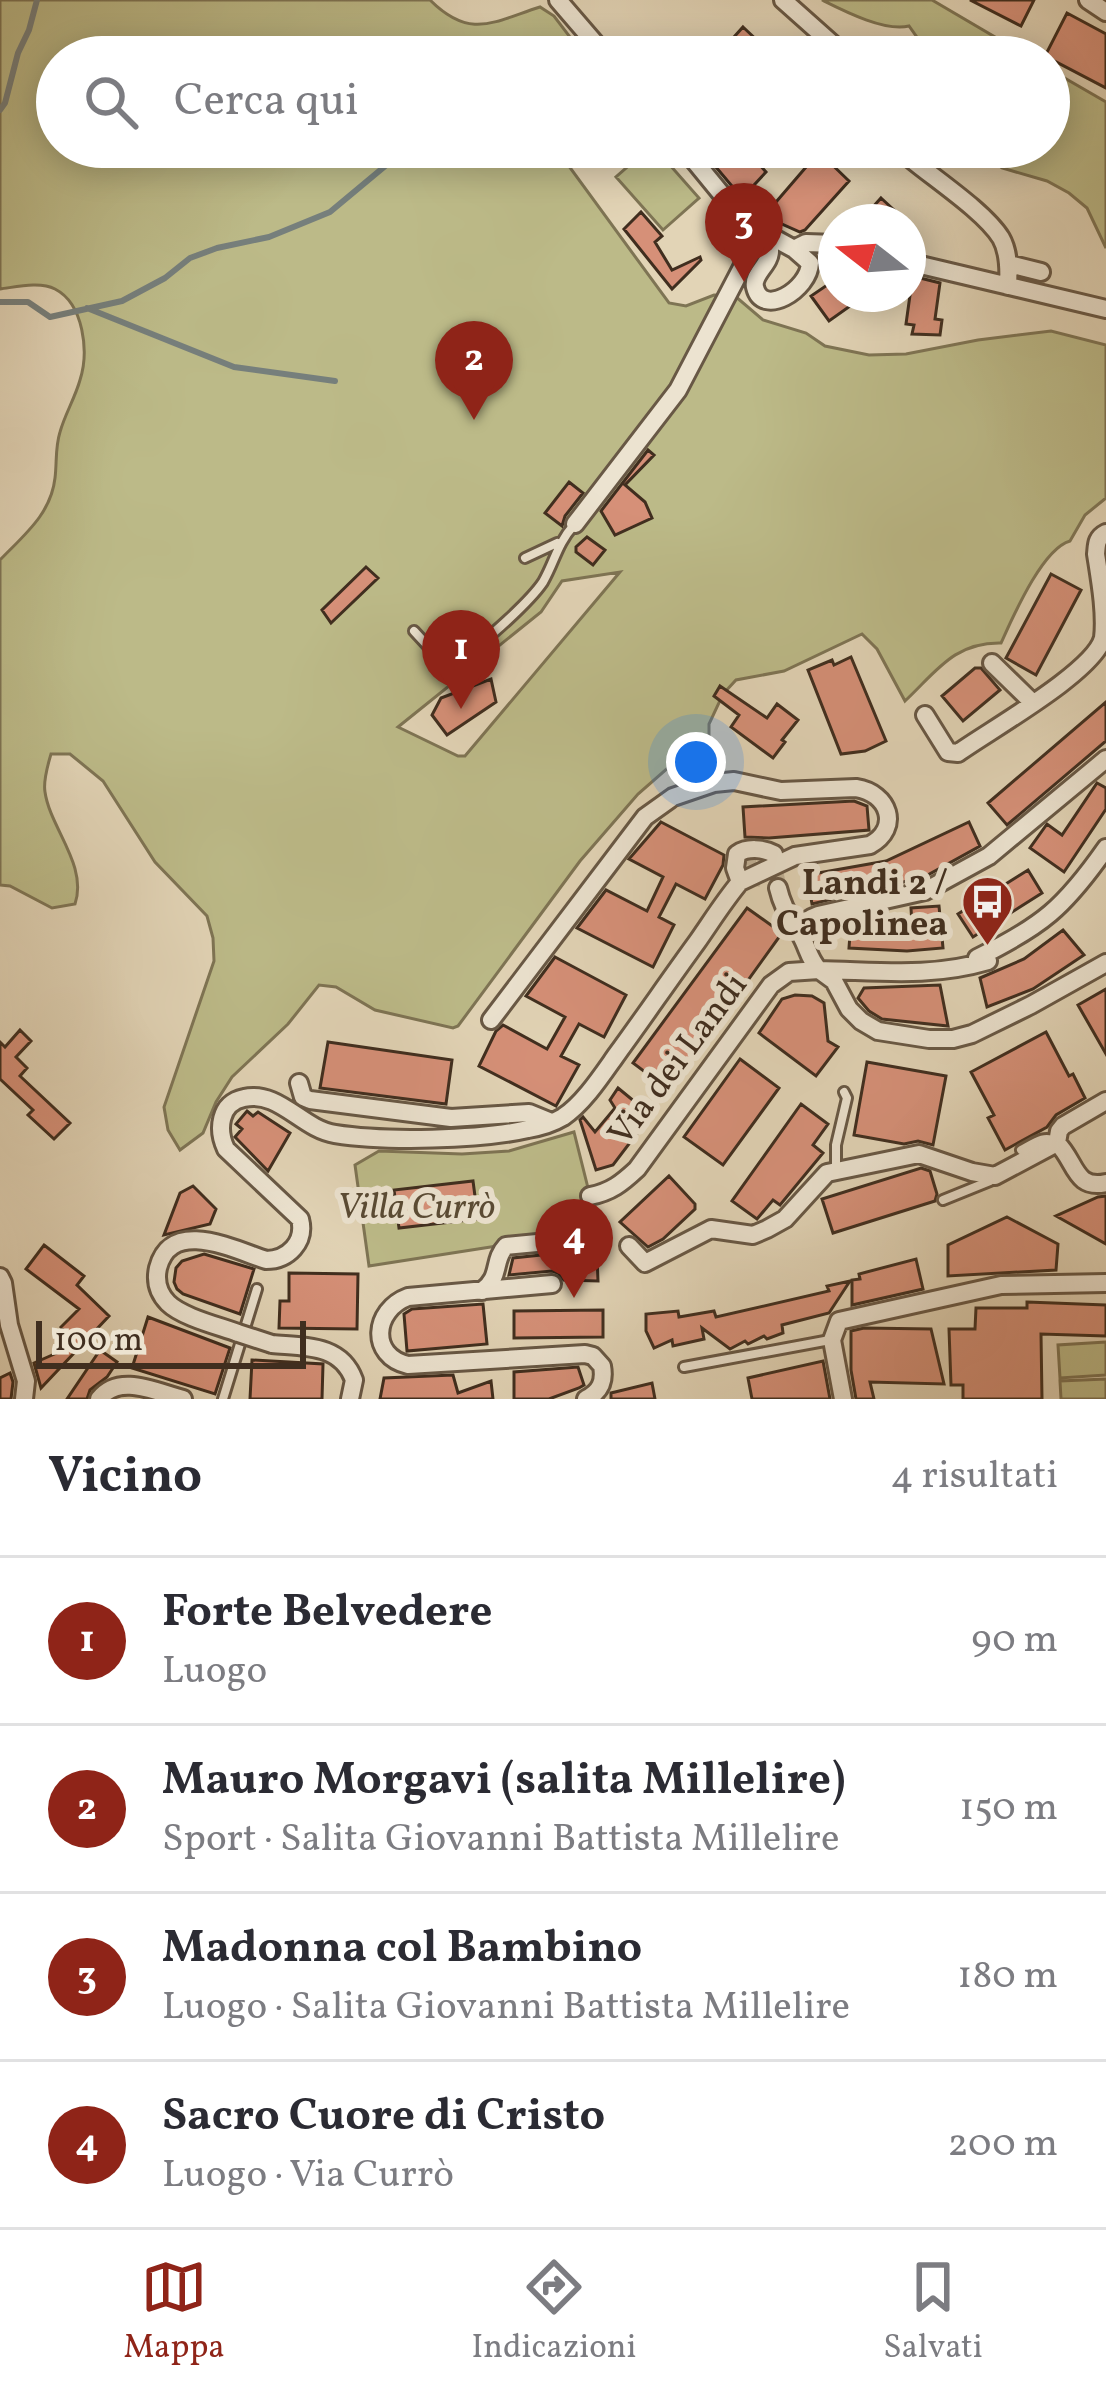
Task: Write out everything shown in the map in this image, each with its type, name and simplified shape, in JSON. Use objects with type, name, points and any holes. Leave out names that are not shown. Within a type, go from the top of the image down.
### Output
[{"type":"street","points":[[558,0],[589,36]]},
{"type":"street","points":[[783,0],[823,36]]},
{"type":"street","points":[[1088,0],[1106,12]]},
{"type":"street","points":[[700,168],[761,231],[800,246],[818,245]]},
{"type":"street","points":[[921,168],[988,222],[1003,241],[1008,286]]},
{"type":"street","points":[[761,231],[770,249],[754,284],[764,298],[785,297],[806,281],[811,263],[800,246]]},
{"type":"street","points":[[575,524],[669,405],[761,231]]},
{"type":"street","points":[[1009,264],[1041,272]]},
{"type":"street","points":[[926,266],[1106,309]]},
{"type":"street","points":[[925,715],[952,754],[1092,659],[1105,630],[1096,543],[1106,533]]},
{"type":"street","points":[[992,663],[1033,703]]},
{"type":"street","points":[[802,936],[811,918],[818,915],[926,891],[989,856],[1106,759]]},
{"type":"street","points":[[350,1399],[354,1380],[341,1358],[322,1349],[272,1344],[238,1333],[169,1304],[158,1289],[162,1258],[179,1243],[194,1239],[266,1260],[291,1251],[302,1233],[303,1225],[289,1207],[226,1149],[220,1126],[224,1112],[237,1100],[255,1097],[274,1101],[332,1134],[441,1138],[552,1123],[569,1112],[605,1070],[740,882],[794,856],[879,840],[888,817],[882,801],[856,788],[781,791],[734,781],[674,797],[645,818],[491,1020]]},
{"type":"street","name":"Via dei Landi","points":[[904,972],[949,967],[1015,940],[1063,904],[1106,848]]},
{"type":"street","points":[[740,882],[735,860],[740,851],[762,849],[774,854]]},
{"type":"street","points":[[778,888],[783,909],[802,936],[807,955],[834,981],[849,1009],[878,1031],[929,1040],[972,1034],[1106,963]]},
{"type":"street","name":"Via dei Landi","points":[[590,1196],[620,1185],[637,1168],[771,985],[789,972],[956,970],[988,961]]},
{"type":"street","points":[[299,1083],[303,1096],[310,1100],[451,1118],[529,1113],[552,1123]]},
{"type":"street","points":[[1106,1101],[1059,1131],[1078,1175],[1092,1185],[1106,1183]]},
{"type":"street","points":[[628,1246],[645,1263],[711,1228],[753,1235],[784,1219],[826,1173],[919,1154],[995,1176],[1062,1147]]},
{"type":"street","points":[[482,1291],[493,1282],[506,1246],[558,1241]]},
{"type":"street","points":[[0,1277],[26,1381],[24,1399]]},
{"type":"street","points":[[843,1399],[832,1340],[838,1321],[1001,1285],[1106,1282]]},
{"type":"street","points":[[552,1284],[408,1297],[384,1315],[379,1331],[384,1348],[397,1363],[408,1365],[593,1357],[602,1366],[603,1379],[599,1390],[586,1399]]},
{"type":"street","points":[[99,1399],[106,1390],[122,1384],[183,1399]]},
{"type":"lane","points":[[414,631],[438,656],[462,656],[539,588],[559,542],[575,524]]},
{"type":"lane","points":[[524,558],[559,542]]},
{"type":"lane","points":[[836,1171],[844,1092]]},
{"type":"lane","points":[[1021,1150],[1043,1138],[1062,1147]]},
{"type":"lane","points":[[943,1200],[995,1176]]},
{"type":"lane","points":[[223,1399],[257,1288]]},
{"type":"lane","points":[[684,1367],[832,1340]]},
{"type":"green space","points":[[0,0],[430,0],[470,24],[495,22],[540,7],[569,36],[36,36],[36,168],[570,168],[669,303],[686,306],[714,295],[735,296],[763,320],[806,333],[825,346],[869,355],[906,354],[1051,331],[1106,345],[1106,498],[1085,515],[1070,541],[1039,570],[1001,643],[958,653],[905,701],[877,649],[862,634],[784,671],[736,680],[723,694],[709,724],[709,747],[670,766],[638,794],[580,861],[458,1026],[375,1010],[336,987],[319,985],[288,1024],[232,1077],[203,1133],[180,1150],[168,1130],[164,1107],[214,961],[207,916],[155,862],[103,781],[70,754],[51,754],[45,788],[48,806],[73,861],[78,889],[75,904],[52,908],[0,885],[0,560],[48,502],[58,438],[84,356],[78,317],[65,296],[42,285],[0,289]],"holes":[[[620,572],[465,756],[398,727],[541,612],[562,581]]]},
{"type":"green space","points":[[822,0],[932,0],[993,36],[916,36],[909,26],[853,15]]},
{"type":"green space","points":[[1070,81],[1106,102],[1106,248],[1087,208],[1047,181],[1002,168],[1070,168]]},
{"type":"green space","points":[[626,168],[673,168],[699,198],[663,230],[616,177]]},
{"type":"green space","name":"Villa Currò","points":[[574,1132],[593,1221],[553,1225],[538,1236],[497,1246],[369,1266],[355,1165],[379,1151],[509,1151]]},
{"type":"green space","points":[[1106,1342],[1106,1375],[1060,1378],[1058,1345]]},
{"type":"green space","points":[[1106,1379],[1106,1399],[1061,1399],[1060,1381]]},
{"type":"building","points":[[970,0],[1034,0],[1021,26]]},
{"type":"building","points":[[1067,13],[1106,34],[1106,88],[1070,69],[1070,36],[1055,36]]},
{"type":"building","points":[[717,168],[762,168],[766,172],[742,198]]},
{"type":"building","points":[[805,168],[836,168],[849,181],[828,204],[818,204],[818,216],[800,232],[764,216]]},
{"type":"building","points":[[641,212],[662,236],[655,242],[672,270],[700,257],[672,289],[624,229]]},
{"type":"building","points":[[926,280],[940,283],[935,319],[942,320],[940,335],[912,334],[914,325],[906,324],[908,312],[926,312]]},
{"type":"building","points":[[648,450],[654,455],[625,485],[645,502],[652,518],[615,535],[601,511]]},
{"type":"building","points":[[569,482],[583,493],[562,526],[545,513]]},
{"type":"building","points":[[587,537],[605,550],[593,565],[576,552]]},
{"type":"building","points":[[366,567],[378,578],[331,623],[322,610]]},
{"type":"building","points":[[1051,574],[1081,590],[1036,675],[1006,658]]},
{"type":"building","points":[[851,657],[886,741],[865,751],[841,754],[808,670]]},
{"type":"building","points":[[981,668],[1000,690],[963,721],[942,696]]},
{"type":"building","points":[[491,679],[496,702],[447,735],[432,715],[441,698]]},
{"type":"building","points":[[720,686],[767,718],[777,704],[798,720],[773,758],[731,727],[739,715],[714,696]]},
{"type":"building","points":[[1106,702],[1106,741],[1007,825],[988,803]]},
{"type":"building","points":[[1097,783],[1106,788],[1106,809],[1064,872],[1030,848],[1047,824],[1062,835]]},
{"type":"building","points":[[854,801],[867,806],[869,830],[745,837],[743,807]]},
{"type":"building","points":[[661,822],[724,855],[705,899],[676,884],[659,917],[674,925],[653,967],[577,928],[606,890],[647,911],[663,877],[629,859]]},
{"type":"building","points":[[969,822],[980,846],[924,877],[812,904],[807,875],[886,861]]},
{"type":"building","points":[[1028,870],[1042,893],[973,937],[958,914]]},
{"type":"building","points":[[939,906],[943,948],[849,948],[851,921],[912,925],[911,908]]},
{"type":"building","points":[[747,908],[782,933],[669,1090],[633,1063]]},
{"type":"building","points":[[1063,930],[1084,955],[1033,989],[987,1007],[980,978],[1024,959]]},
{"type":"building","points":[[555,957],[626,995],[604,1037],[579,1024],[561,1056],[579,1065],[556,1106],[479,1066],[503,1025],[547,1049],[565,1017],[526,996]]},
{"type":"building","points":[[940,985],[948,1026],[882,1019],[858,998],[864,988]]},
{"type":"building","points":[[1106,989],[1106,1054],[1078,1005]]},
{"type":"building","points":[[795,995],[824,1003],[828,1041],[838,1047],[816,1076],[759,1033],[782,999]]},
{"type":"building","points":[[20,1030],[31,1041],[16,1057],[27,1068],[20,1076],[70,1123],[54,1139],[28,1115],[33,1110],[0,1079],[0,1042],[5,1047]]},
{"type":"building","points":[[1046,1032],[1085,1098],[1056,1115],[1047,1127],[1005,1150],[988,1118],[994,1115],[971,1072]]},
{"type":"building","points":[[328,1042],[452,1060],[446,1104],[320,1088]]},
{"type":"building","points":[[740,1059],[779,1088],[723,1165],[684,1137]]},
{"type":"building","points":[[867,1062],[946,1076],[933,1145],[854,1135]]},
{"type":"building","points":[[618,1088],[651,1115],[613,1165],[596,1170],[580,1120],[583,1117],[595,1132],[615,1108],[610,1100]]},
{"type":"building","points":[[801,1104],[828,1124],[813,1145],[823,1153],[780,1205],[773,1200],[757,1219],[732,1201]]},
{"type":"building","points":[[247,1111],[253,1116],[258,1112],[290,1133],[268,1171],[235,1137],[242,1129],[236,1124]]},
{"type":"building","points":[[921,1168],[930,1171],[935,1201],[833,1233],[822,1199]]},
{"type":"building","points":[[669,1176],[695,1209],[648,1247],[620,1222]]},
{"type":"building","points":[[473,1181],[478,1219],[399,1228],[394,1190]]},
{"type":"building","points":[[193,1186],[216,1209],[210,1224],[164,1235],[180,1193]]},
{"type":"building","points":[[1106,1196],[1106,1244],[1056,1216],[1098,1197]]},
{"type":"building","points":[[1007,1217],[1058,1244],[1056,1270],[948,1276],[948,1245]]},
{"type":"building","points":[[596,1232],[598,1281],[564,1280],[552,1271],[509,1275],[513,1258],[560,1253]]},
{"type":"building","points":[[44,1245],[84,1276],[77,1285],[109,1316],[41,1388],[34,1363],[75,1345],[61,1327],[79,1309],[26,1269]]},
{"type":"building","points":[[204,1254],[254,1269],[240,1314],[177,1289],[176,1268]]},
{"type":"building","points":[[916,1259],[923,1289],[852,1305],[852,1280],[860,1279],[859,1274]]},
{"type":"building","points":[[289,1273],[358,1274],[357,1329],[279,1328],[280,1301],[289,1301]]},
{"type":"building","points":[[850,1281],[829,1313],[782,1325],[783,1333],[730,1349],[702,1328],[704,1339],[673,1346],[672,1340],[654,1348],[646,1331],[646,1314],[678,1311],[679,1317],[714,1311],[716,1317],[829,1291],[827,1286]]},
{"type":"building","points":[[1027,1302],[1106,1305],[1106,1336],[1041,1334],[1042,1399],[963,1399],[963,1385],[951,1385],[949,1329],[975,1329],[976,1308],[1027,1308]]},
{"type":"building","points":[[483,1304],[487,1344],[407,1351],[404,1314],[412,1309]]},
{"type":"building","points":[[603,1310],[603,1337],[514,1338],[514,1311]]},
{"type":"building","points":[[148,1317],[230,1348],[215,1394],[132,1368]]},
{"type":"building","points":[[931,1329],[944,1384],[870,1382],[874,1399],[856,1399],[851,1331]]},
{"type":"building","points":[[100,1350],[117,1362],[107,1377],[90,1390],[87,1399],[67,1399]]},
{"type":"building","points":[[252,1360],[323,1364],[322,1399],[250,1399]]},
{"type":"building","points":[[823,1361],[830,1399],[752,1399],[748,1378]]},
{"type":"building","points":[[578,1367],[584,1385],[579,1388],[549,1399],[514,1399],[514,1372]]},
{"type":"building","points":[[10,1373],[11,1399],[0,1399],[0,1378]]},
{"type":"building","points":[[453,1375],[458,1393],[491,1381],[493,1399],[380,1399],[384,1378]]},
{"type":"building","points":[[652,1383],[655,1399],[611,1399],[611,1393]]},
{"type":"waterway","points":[[0,110],[37,0]]},
{"type":"waterway","points":[[0,302],[28,302],[50,317],[122,301],[190,258],[269,237],[330,212],[383,168]]},
{"type":"waterway","points":[[87,308],[234,367],[335,381]]},
{"type":"tunnel","points":[[761,879],[746,871],[748,857],[755,854],[766,857],[774,868],[778,888]]},
{"type":"place","name":"Madonna col Bambino","points":[[744,282]]},
{"type":"place","name":"Mauro Morgavi (salita Millelire)","points":[[474,420]]},
{"type":"place","name":"Forte Belvedere","points":[[461,709]]},
{"type":"place","name":"Landi 2 / Capolinea","points":[[987,948]]},
{"type":"place","name":"Sacro Cuore di Cristo","points":[[574,1298]]}]
